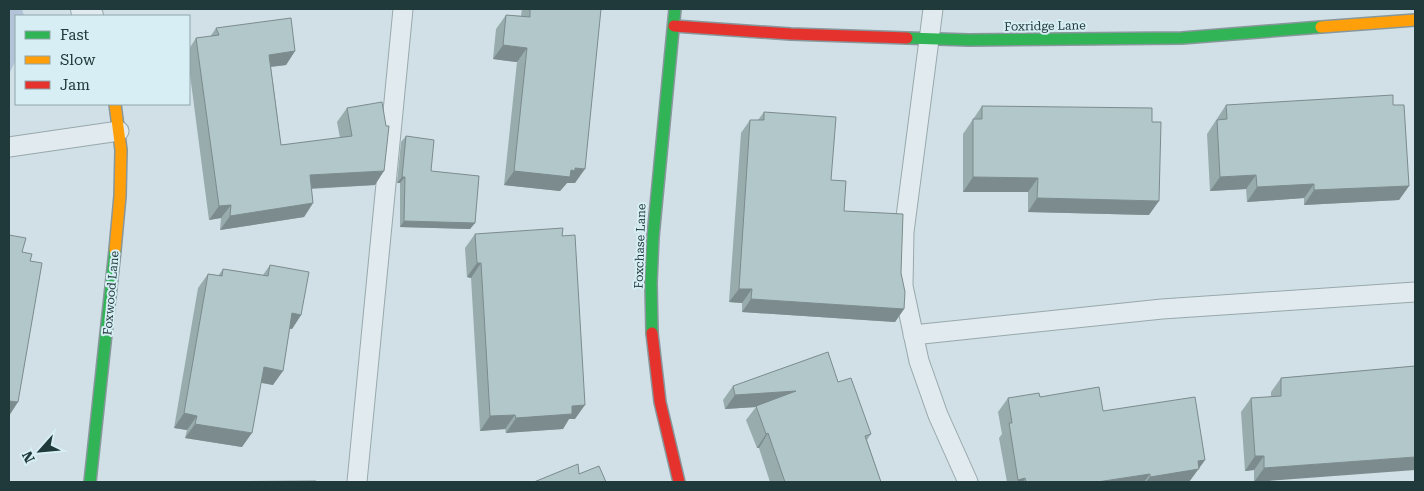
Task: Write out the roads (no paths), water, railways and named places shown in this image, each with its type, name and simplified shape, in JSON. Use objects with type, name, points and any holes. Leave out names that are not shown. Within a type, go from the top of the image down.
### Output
[{"type":"street","name":"Foxchase Lane","points":[[676,9],[665,102],[654,226],[652,303],[656,374],[667,441],[679,482]]},
{"type":"street","name":"Foxridge Lane","points":[[674,26],[791,34],[969,40],[1182,38],[1415,20]]},
{"type":"street","name":"Foxwood Lane","points":[[90,482],[120,196],[121,150],[115,105]]},
{"type":"lane","points":[[358,482],[371,326],[402,9]]},
{"type":"lane","points":[[933,9],[904,232],[904,286],[919,361],[938,416],[968,482]]},
{"type":"lane","points":[[9,147],[119,132]]},
{"type":"lane","points":[[913,335],[1162,309],[1415,292]]}]
